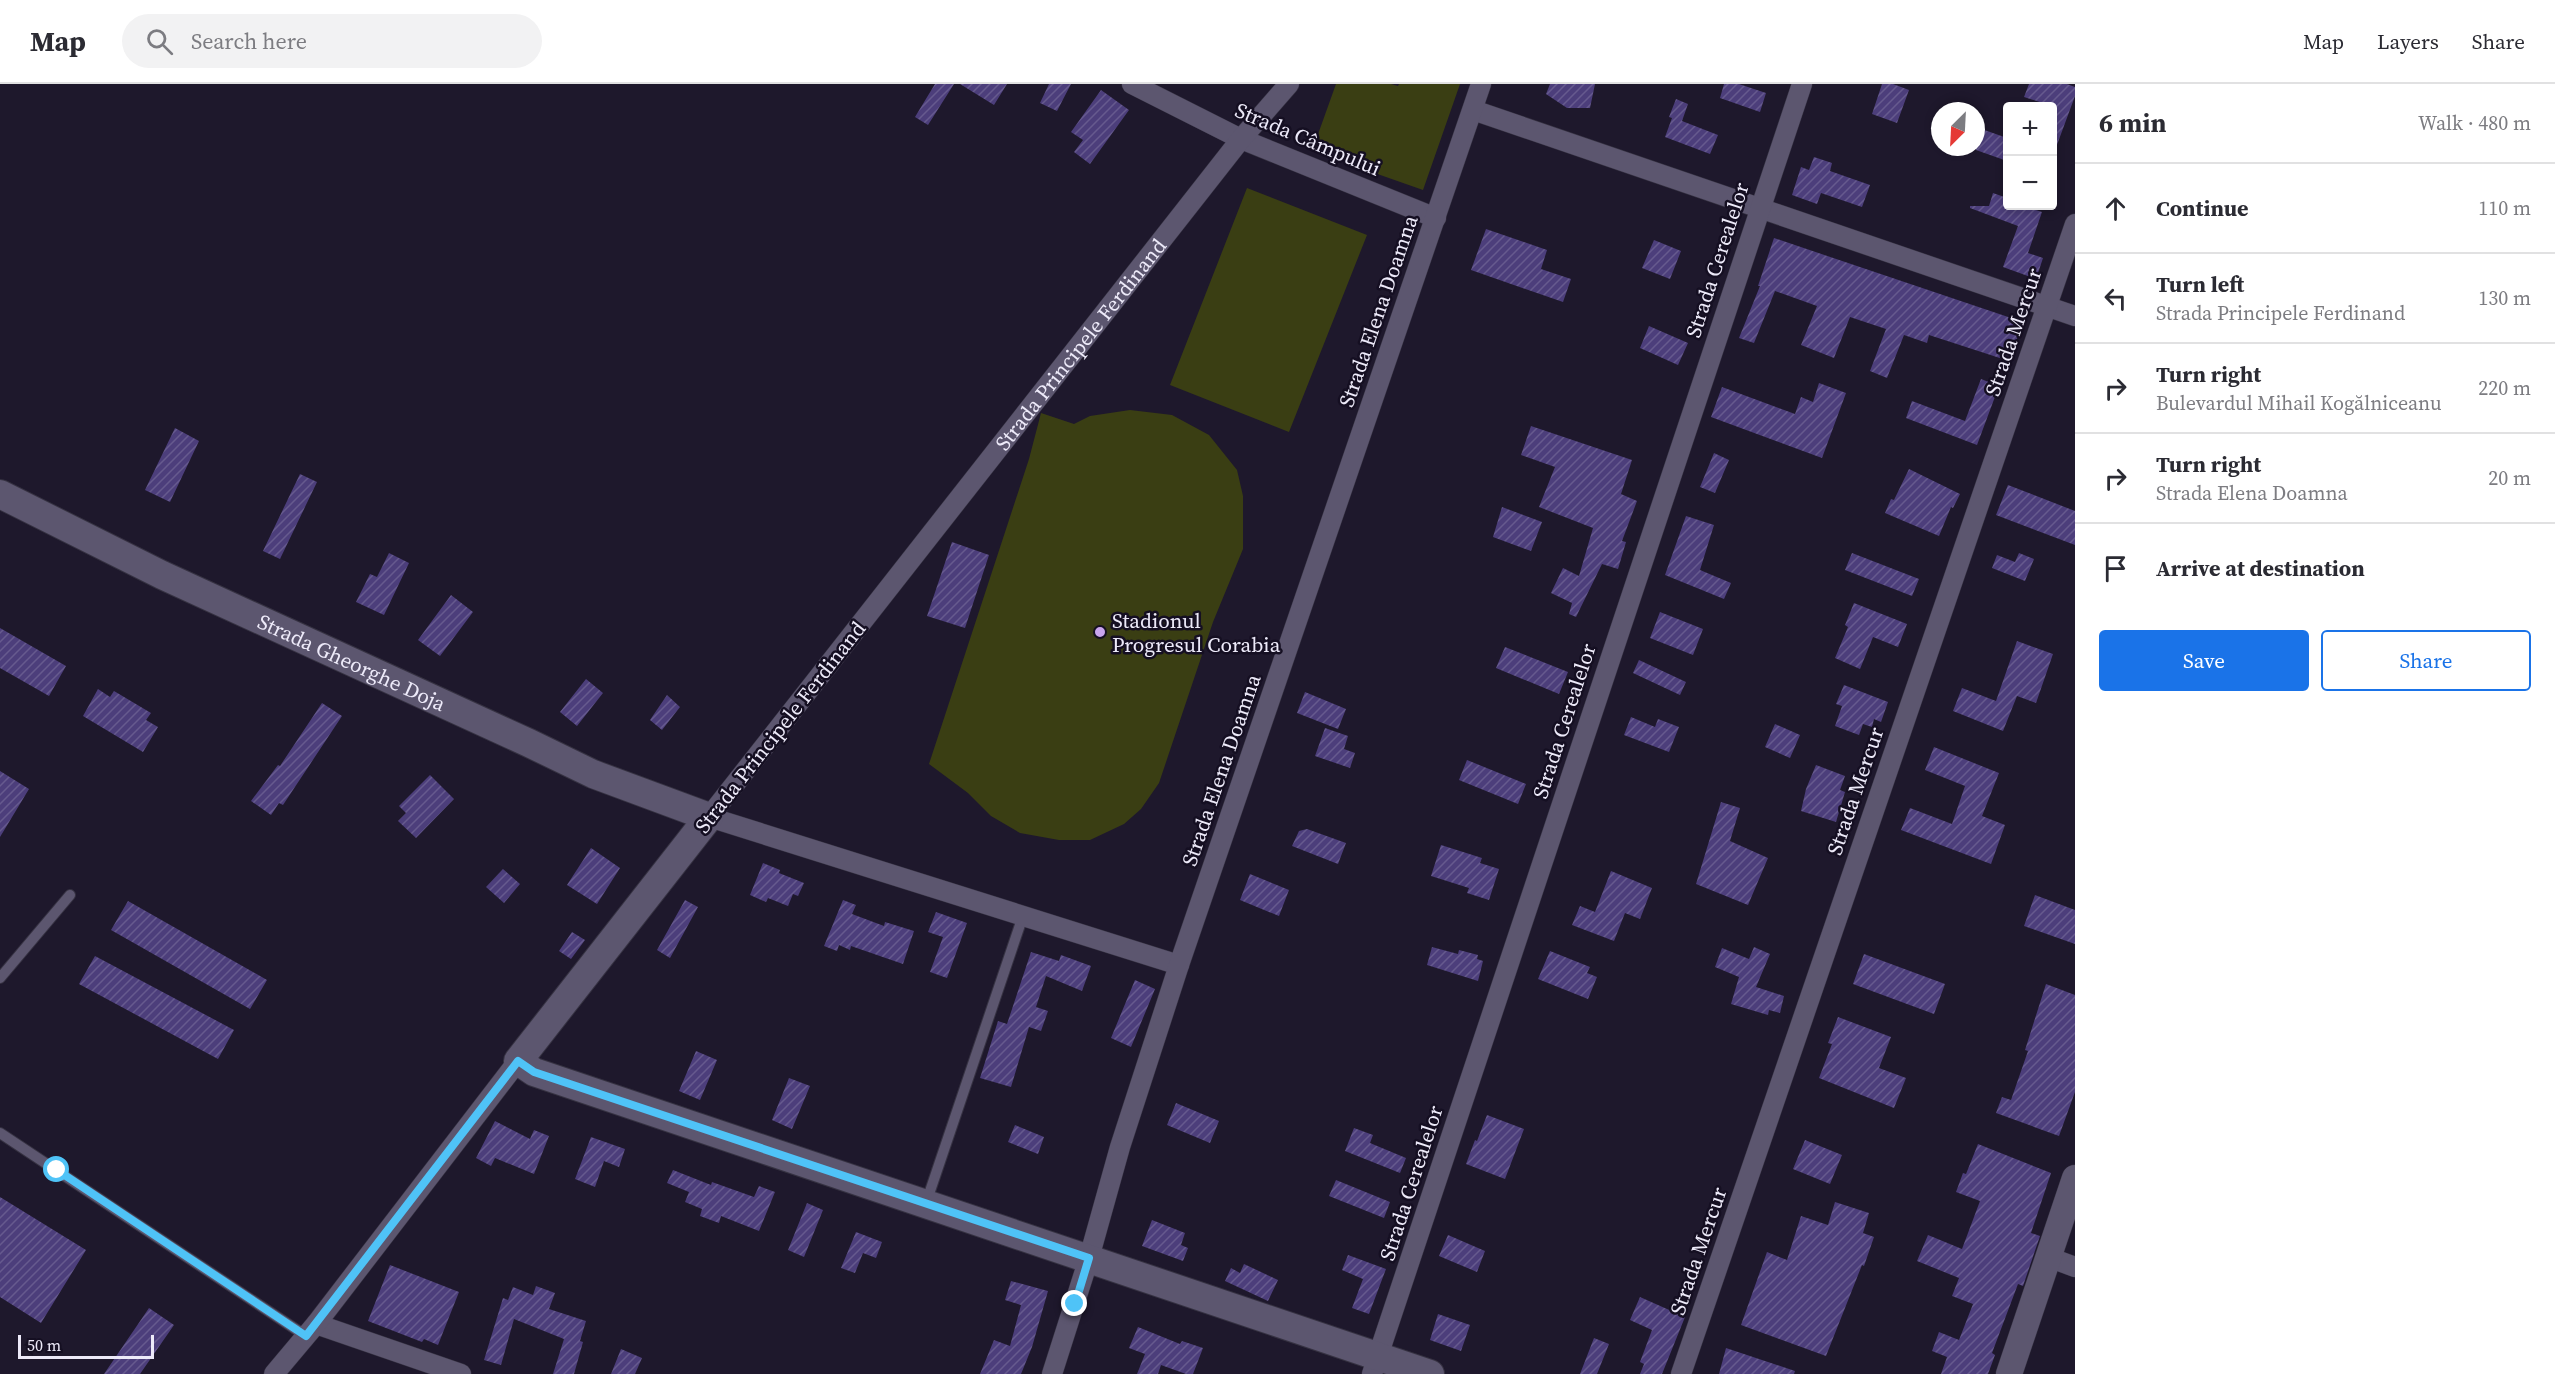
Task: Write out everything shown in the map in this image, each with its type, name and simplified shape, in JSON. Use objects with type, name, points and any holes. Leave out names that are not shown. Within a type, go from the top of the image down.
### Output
[{"type":"main road","name":"Strada Gheorghe Doja","points":[[0,494],[162,575],[593,774],[709,817]]},
{"type":"main road","name":"Strada Principele Ferdinand","points":[[518,1061],[709,817]]},
{"type":"main road","points":[[518,1061],[534,1072],[1089,1258],[1375,1365],[1431,1374]]},
{"type":"street","name":"Strada Câmpului","points":[[1132,84],[1242,140],[1436,218]]},
{"type":"street","name":"Strada Principele Ferdinand","points":[[709,817],[1242,140],[1289,84]]},
{"type":"street","name":"Strada Elena Doamna","points":[[1052,1374],[1089,1258],[1120,1147],[1179,965],[1481,84]]},
{"type":"street","name":"Strada Cerealelor","points":[[1375,1365],[1802,84]]},
{"type":"street","points":[[1473,110],[2075,316]]},
{"type":"street","name":"Strada Mercur","points":[[1681,1374],[2075,225]]},
{"type":"street","points":[[709,817],[1179,965]]},
{"type":"street","name":"Strada Principele Ferdinand","points":[[274,1374],[311,1330],[518,1061]]},
{"type":"street","points":[[2009,1374],[2075,1178]]},
{"type":"street","points":[[2048,1257],[2075,1266]]},
{"type":"street","points":[[311,1330],[461,1374]]},
{"type":"lane","points":[[0,978],[70,895]]},
{"type":"lane","points":[[926,1203],[1023,916]]},
{"type":"lane","points":[[0,1133],[311,1330]]},
{"type":"green space","points":[[1336,84],[1398,86],[1399,84],[1460,84],[1423,190],[1312,151]]},
{"type":"green space","points":[[1247,188],[1367,235],[1289,432],[1170,385]]},
{"type":"green space","points":[[1130,410],[1172,415],[1209,435],[1237,470],[1243,496],[1243,549],[1213,622],[1159,783],[1141,809],[1124,824],[1090,840],[1059,840],[1020,833],[991,816],[968,793],[929,764],[1029,459],[1041,413],[1074,424],[1090,416]]},
{"type":"building","points":[[935,84],[954,84],[928,125],[915,117]]},
{"type":"building","points":[[960,84],[1007,84],[994,105]]},
{"type":"building","points":[[1049,84],[1071,84],[1057,111],[1040,103]]},
{"type":"building","points":[[1550,84],[1595,84],[1590,108],[1567,108],[1546,94]]},
{"type":"building","points":[[1724,84],[1739,84],[1766,93],[1760,112],[1720,98]]},
{"type":"building","points":[[1882,84],[1893,84],[1909,90],[1897,123],[1872,114]]},
{"type":"building","points":[[2029,84],[2067,84],[2075,87],[2075,96],[2057,145],[2057,102],[2040,102],[2024,97]]},
{"type":"building","points":[[1101,90],[1129,110],[1090,164],[1074,152],[1083,140],[1071,132]]},
{"type":"building","points":[[1676,99],[1688,104],[1682,121],[1718,135],[1710,154],[1665,137]]},
{"type":"building","points":[[1985,130],[2003,137],[2003,160],[1985,153]]},
{"type":"building","points":[[1814,157],[1832,163],[1830,171],[1870,185],[1862,207],[1821,193],[1817,204],[1792,195],[1801,167],[1809,170]]},
{"type":"building","points":[[1993,193],[2003,197],[2003,210],[2042,212],[2028,253],[2043,258],[2036,279],[2003,267],[2018,226],[1970,208],[1970,206],[1989,206]]},
{"type":"building","points":[[1486,229],[1547,250],[1541,269],[1571,279],[1563,302],[1471,270]]},
{"type":"building","points":[[1774,238],[2023,322],[2009,361],[1929,335],[1927,343],[1904,335],[1887,378],[1870,371],[1886,329],[1850,317],[1834,358],[1801,345],[1817,306],[1775,291],[1754,343],[1739,338],[1760,286],[1758,286]]},
{"type":"building","points":[[1654,240],[1681,251],[1670,279],[1642,268]]},
{"type":"building","points":[[1649,326],[1688,343],[1678,365],[1640,348]]},
{"type":"building","points":[[1981,379],[1999,386],[1977,445],[1906,418],[1912,401],[1965,421]]},
{"type":"building","points":[[1819,383],[1846,393],[1822,458],[1711,417],[1722,387],[1795,414],[1801,397],[1813,402]]},
{"type":"building","points":[[1531,426],[1632,460],[1621,494],[1637,501],[1622,541],[1626,542],[1618,569],[1602,564],[1576,617],[1569,614],[1572,603],[1551,593],[1563,568],[1579,576],[1593,528],[1539,507],[1555,467],[1521,455]]},
{"type":"building","points":[[175,428],[199,441],[170,502],[145,490]]},
{"type":"building","points":[[1714,453],[1729,460],[1715,493],[1700,487]]},
{"type":"building","points":[[1909,469],[1960,494],[1953,508],[1951,507],[1939,536],[1885,513]]},
{"type":"building","points":[[300,474],[317,482],[280,559],[263,551]]},
{"type":"building","points":[[2008,485],[2075,511],[2075,545],[1996,515]]},
{"type":"building","points":[[1502,507],[1542,522],[1531,551],[1493,537]]},
{"type":"building","points":[[1686,516],[1714,525],[1700,570],[1731,583],[1724,599],[1665,575]]},
{"type":"building","points":[[952,542],[989,555],[965,628],[927,616]]},
{"type":"building","points":[[389,553],[409,563],[384,615],[356,602],[370,574],[377,577]]},
{"type":"building","points":[[1852,553],[1919,579],[1912,596],[1845,570]]},
{"type":"building","points":[[2019,553],[2034,559],[2025,581],[1992,568],[1997,555],[2015,562]]},
{"type":"building","points":[[451,595],[473,612],[440,656],[418,640]]},
{"type":"building","points":[[1854,603],[1907,624],[1898,647],[1873,637],[1860,669],[1835,658],[1848,627],[1845,625]]},
{"type":"building","points":[[1660,612],[1703,629],[1693,655],[1650,638]]},
{"type":"building","points":[[0,628],[66,666],[49,696],[0,668]]},
{"type":"building","points":[[2017,641],[2053,654],[2036,703],[2017,696],[2003,731],[1953,711],[1962,688],[1996,701]]},
{"type":"building","points":[[1505,647],[1568,672],[1559,694],[1496,668]]},
{"type":"building","points":[[1639,660],[1686,682],[1680,695],[1633,673]]},
{"type":"building","points":[[586,679],[603,693],[577,726],[560,712]]},
{"type":"building","points":[[1844,685],[1888,702],[1881,722],[1874,719],[1872,727],[1863,724],[1859,735],[1835,726],[1842,706],[1836,704]]},
{"type":"building","points":[[98,689],[110,697],[114,691],[151,713],[146,720],[158,727],[143,752],[83,716]]},
{"type":"building","points":[[1305,692],[1346,709],[1338,729],[1297,713]]},
{"type":"building","points":[[667,695],[680,707],[662,730],[650,720]]},
{"type":"building","points":[[322,703],[342,716],[283,805],[279,803],[271,815],[251,801],[278,765],[280,766]]},
{"type":"building","points":[[1631,717],[1655,727],[1658,719],[1679,727],[1669,752],[1624,735]]},
{"type":"building","points":[[1775,724],[1800,735],[1790,758],[1765,747]]},
{"type":"building","points":[[1325,728],[1348,736],[1344,749],[1355,753],[1350,768],[1315,756]]},
{"type":"building","points":[[1934,747],[1999,773],[1982,816],[2005,825],[1991,864],[1901,830],[1910,808],[1952,824],[1965,786],[1925,770]]},
{"type":"building","points":[[1467,760],[1526,784],[1518,804],[1459,780]]},
{"type":"building","points":[[1816,765],[1845,776],[1840,790],[1845,792],[1836,822],[1801,811],[1806,789]]},
{"type":"building","points":[[0,771],[29,789],[0,837]]},
{"type":"building","points":[[430,775],[454,799],[416,838],[398,821],[406,813],[399,806]]},
{"type":"building","points":[[1721,802],[1740,808],[1730,841],[1768,858],[1748,905],[1696,884]]},
{"type":"building","points":[[1307,829],[1346,843],[1338,864],[1292,846],[1299,831]]},
{"type":"building","points":[[1441,845],[1482,858],[1480,863],[1499,869],[1489,900],[1467,893],[1469,888],[1431,876]]},
{"type":"building","points":[[591,848],[620,868],[597,904],[567,885]]},
{"type":"building","points":[[763,863],[780,870],[779,873],[804,883],[798,896],[793,894],[788,906],[768,898],[766,902],[750,895]]},
{"type":"building","points":[[503,869],[520,884],[504,903],[486,887]]},
{"type":"building","points":[[1611,871],[1652,888],[1640,919],[1625,913],[1614,941],[1572,925],[1580,906],[1595,912]]},
{"type":"building","points":[[1250,874],[1289,890],[1279,916],[1240,900]]},
{"type":"building","points":[[2035,895],[2075,910],[2075,944],[2024,926]]},
{"type":"building","points":[[685,900],[698,907],[670,958],[657,950]]},
{"type":"building","points":[[843,900],[856,905],[852,914],[884,926],[885,922],[914,931],[903,964],[851,946],[850,950],[839,945],[837,951],[824,946]]},
{"type":"building","points":[[128,901],[267,980],[250,1009],[111,930]]},
{"type":"building","points":[[936,912],[967,923],[947,978],[930,972],[943,937],[928,932]]},
{"type":"building","points":[[572,932],[585,940],[571,959],[559,951]]},
{"type":"building","points":[[1432,947],[1458,954],[1459,950],[1478,955],[1477,959],[1483,961],[1478,981],[1427,965]]},
{"type":"building","points":[[1754,947],[1770,954],[1756,987],[1784,996],[1780,1013],[1769,1010],[1768,1015],[1731,1004],[1739,977],[1715,967],[1722,948],[1749,959]]},
{"type":"building","points":[[1550,951],[1590,967],[1587,973],[1597,977],[1588,999],[1538,979]]},
{"type":"building","points":[[1031,952],[1059,961],[1061,955],[1091,966],[1082,991],[1046,976],[1036,1007],[1048,1011],[1041,1031],[1029,1027],[1011,1087],[980,1078],[998,1021],[1007,1024]]},
{"type":"building","points":[[1864,954],[1945,984],[1934,1014],[1853,984]]},
{"type":"building","points":[[95,956],[234,1030],[218,1059],[79,984]]},
{"type":"building","points":[[1135,980],[1155,989],[1131,1047],[1111,1038]]},
{"type":"building","points":[[2046,984],[2075,995],[2075,1092],[2059,1136],[1996,1113],[2002,1097],[2011,1100],[2028,1051],[2025,1050]]},
{"type":"building","points":[[1838,1017],[1891,1037],[1879,1068],[1906,1078],[1894,1108],[1819,1078],[1832,1044],[1828,1043]]},
{"type":"building","points":[[696,1051],[717,1060],[700,1100],[679,1091]]},
{"type":"building","points":[[789,1078],[810,1086],[792,1129],[772,1120]]},
{"type":"building","points":[[1176,1103],[1219,1121],[1210,1143],[1167,1125]]},
{"type":"building","points":[[1487,1115],[1524,1129],[1505,1179],[1466,1164]]},
{"type":"building","points":[[495,1121],[530,1139],[534,1130],[549,1136],[534,1174],[495,1158],[491,1166],[476,1158]]},
{"type":"building","points":[[1015,1125],[1044,1137],[1038,1154],[1008,1142]]},
{"type":"building","points":[[1354,1128],[1373,1135],[1370,1143],[1406,1158],[1400,1173],[1345,1151]]},
{"type":"building","points":[[591,1137],[625,1149],[619,1167],[604,1161],[595,1187],[575,1179]]},
{"type":"building","points":[[1805,1140],[1842,1155],[1830,1184],[1793,1169]]},
{"type":"building","points":[[1978,1144],[2051,1173],[2031,1233],[2040,1236],[2023,1286],[2018,1284],[1992,1353],[1995,1355],[1988,1374],[1941,1374],[1947,1357],[1932,1351],[1939,1332],[1959,1340],[1973,1304],[1952,1296],[1959,1278],[1917,1261],[1928,1235],[1962,1249],[1980,1201],[1956,1192]]},
{"type":"building","points":[[673,1170],[711,1185],[712,1182],[754,1197],[759,1186],[775,1192],[759,1231],[721,1216],[719,1223],[700,1216],[702,1209],[685,1202],[689,1192],[667,1183]]},
{"type":"building","points":[[1336,1180],[1390,1202],[1384,1218],[1329,1196]]},
{"type":"building","points":[[0,1197],[86,1250],[41,1323],[0,1297]]},
{"type":"building","points":[[1835,1202],[1869,1213],[1863,1233],[1874,1237],[1826,1356],[1741,1325],[1767,1252],[1787,1260],[1801,1216],[1828,1225]]},
{"type":"building","points":[[807,1203],[823,1210],[804,1257],[788,1250]]},
{"type":"building","points":[[1152,1220],[1185,1233],[1181,1245],[1188,1248],[1183,1261],[1142,1246]]},
{"type":"building","points":[[856,1232],[882,1242],[876,1258],[863,1253],[855,1273],[841,1268]]},
{"type":"building","points":[[1448,1235],[1485,1251],[1477,1272],[1439,1256]]},
{"type":"building","points":[[1348,1255],[1386,1269],[1369,1314],[1352,1308],[1363,1279],[1342,1270]]},
{"type":"building","points":[[1244,1264],[1278,1280],[1268,1301],[1225,1281],[1231,1268],[1240,1273]]},
{"type":"building","points":[[390,1265],[459,1292],[438,1345],[424,1339],[422,1342],[368,1321]]},
{"type":"building","points":[[1011,1281],[1048,1291],[1032,1347],[1021,1374],[980,1374],[994,1340],[1010,1346],[1021,1305],[1005,1300]]},
{"type":"building","points":[[536,1286],[555,1293],[549,1309],[586,1321],[574,1374],[553,1374],[564,1339],[514,1319],[501,1365],[484,1360],[503,1298],[508,1300],[513,1287],[533,1295]]},
{"type":"building","points":[[1640,1297],[1685,1317],[1662,1374],[1640,1374],[1644,1364],[1640,1362],[1652,1330],[1630,1320]]},
{"type":"building","points":[[149,1308],[174,1325],[140,1374],[104,1374]]},
{"type":"building","points":[[1438,1314],[1470,1325],[1461,1351],[1430,1340]]},
{"type":"building","points":[[1138,1327],[1180,1344],[1182,1341],[1203,1348],[1193,1374],[1186,1374],[1161,1365],[1158,1374],[1137,1374],[1145,1354],[1129,1348]]},
{"type":"building","points":[[1594,1338],[1609,1344],[1597,1374],[1580,1374]]},
{"type":"building","points":[[1726,1348],[1795,1371],[1794,1374],[1719,1374]]},
{"type":"building","points":[[621,1349],[642,1358],[635,1374],[611,1374]]},
{"type":"place","name":"Stadionul Progresul Corabia","points":[[1100,632]]},
{"type":"route","points":[[57,1170],[306,1336],[518,1061],[534,1072],[1089,1258],[1075,1304]]}]
